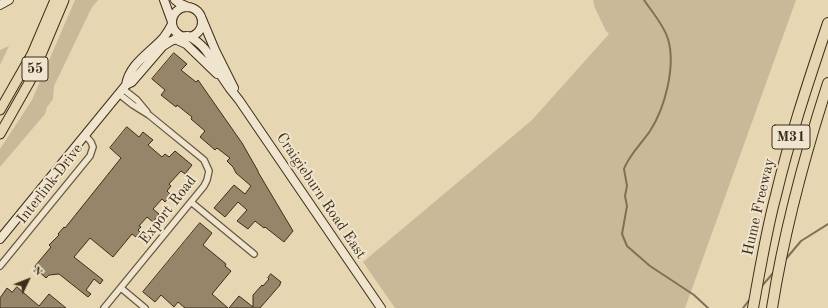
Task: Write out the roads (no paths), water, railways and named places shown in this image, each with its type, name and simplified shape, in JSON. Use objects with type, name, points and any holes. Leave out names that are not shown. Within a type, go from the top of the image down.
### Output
[{"type":"highway","name":"55","points":[[0,110],[32,54],[55,0]]},
{"type":"highway","name":"55","points":[[0,134],[30,81],[64,0]]},
{"type":"highway","name":"Hume Freeway","points":[[753,308],[762,254],[775,196],[790,142],[828,23]]},
{"type":"highway","name":"M31","points":[[772,308],[788,227],[808,149],[828,83]]},
{"type":"main road","points":[[0,5],[9,0]]},
{"type":"main road","points":[[164,0],[177,33],[187,36]]},
{"type":"main road","points":[[0,239],[123,89],[132,82],[162,47],[175,39],[194,34],[200,28],[200,16],[195,10],[175,0]]},
{"type":"main road","points":[[123,89],[127,78],[134,68],[164,37],[172,23],[173,16],[176,11],[184,7],[190,7]]},
{"type":"main road","name":"Craigieburn Road East","points":[[200,16],[239,100]]},
{"type":"main road","name":"Craigieburn Road East","points":[[187,36],[200,44],[207,51],[228,86],[381,308]]},
{"type":"main road","points":[[175,39],[183,42],[193,50],[228,86]]},
{"type":"street","name":"Export Road","points":[[104,308],[191,202],[207,180],[209,171],[207,165],[198,155],[149,115],[133,106],[123,89]]},
{"type":"street","name":"Interlink Drive","points":[[0,266],[90,156],[93,147],[92,142],[85,135]]},
{"type":"street","points":[[191,202],[254,254]]},
{"type":"street","points":[[121,288],[146,308]]},
{"type":"waterway","points":[[644,0],[661,24],[668,39],[671,62],[670,74],[664,99],[655,122],[629,159],[624,169],[627,186],[625,196],[627,206],[622,234],[627,246],[650,266],[694,295],[708,308]]},
{"type":"waterway","points":[[785,260],[801,241],[828,224]]},
{"type":"waterway","points":[[761,287],[774,272]]},
{"type":"waterway","points":[[743,308],[750,299]]}]
